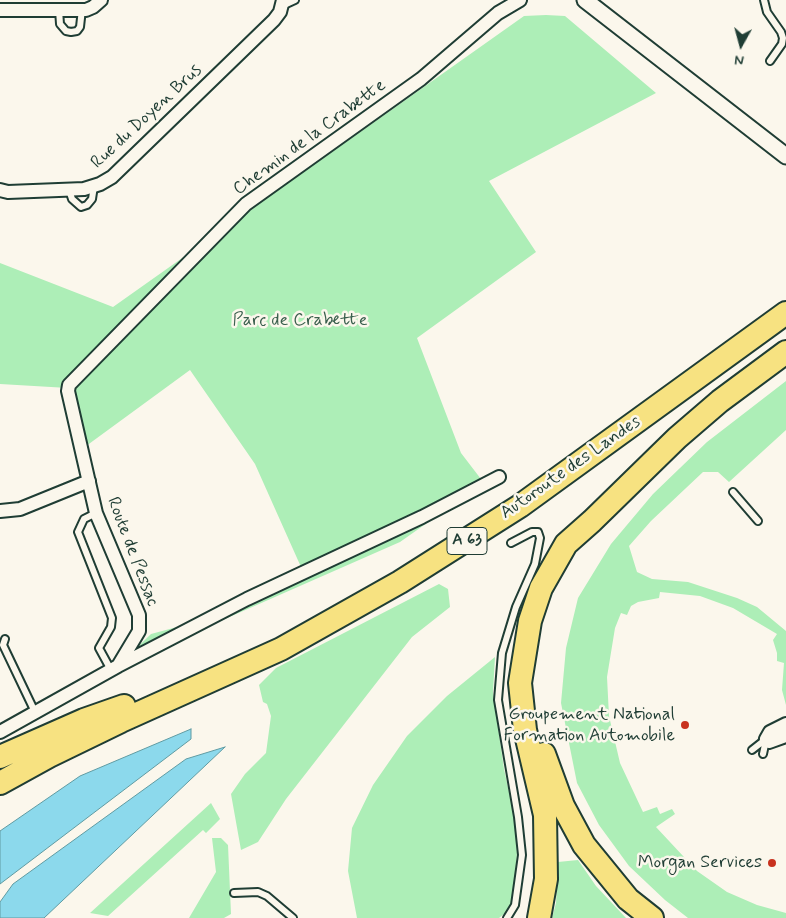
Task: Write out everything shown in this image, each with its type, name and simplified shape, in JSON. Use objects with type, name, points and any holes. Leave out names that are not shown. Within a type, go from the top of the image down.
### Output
[{"type":"highway","name":"Autoroute des Landes","points":[[348,610],[431,563],[520,506],[786,313]]},
{"type":"highway","points":[[539,918],[546,879],[545,815],[522,705],[520,683],[530,620],[541,588],[566,544],[720,400],[786,352]]},
{"type":"highway","points":[[592,521],[553,591],[545,615],[538,643],[535,672],[534,700],[538,727],[545,759],[563,806],[584,845],[628,899],[652,918]]},
{"type":"highway","points":[[0,758],[84,720],[125,706],[348,610]]},
{"type":"highway","points":[[0,783],[49,756],[121,721],[281,649],[348,610]]},
{"type":"street","points":[[0,10],[82,10],[93,7],[100,0]]},
{"type":"street","name":"Chemin de la Crabette","points":[[498,13],[503,0]]},
{"type":"street","name":"Chemin de la Crabette","points":[[68,388],[246,204],[421,79],[498,13],[520,0]]},
{"type":"street","points":[[585,0],[786,156]]},
{"type":"street","name":"Rue du Doyen Brus","points":[[0,190],[8,192],[69,190],[94,186],[112,177],[274,20],[283,3]]},
{"type":"street","name":"Route de Pessac","points":[[68,388],[96,512],[139,615],[139,631],[115,668]]},
{"type":"street","points":[[0,732],[115,668],[247,599],[422,517],[499,477]]},
{"type":"street","points":[[0,511],[20,510],[89,481]]},
{"type":"street","points":[[766,739],[770,732],[784,726]]},
{"type":"lane","points":[[283,3],[295,0]]},
{"type":"lane","points":[[764,0],[767,12],[783,38],[782,44],[770,62]]},
{"type":"lane","points":[[59,10],[60,24],[66,31],[71,32],[77,31],[80,27],[82,10]]},
{"type":"lane","points":[[733,492],[758,521]]},
{"type":"lane","points":[[96,512],[84,520],[78,532],[112,618],[110,627],[99,648],[115,668]]},
{"type":"lane","points":[[507,918],[515,905],[522,856],[518,817],[498,700],[501,662],[516,607],[535,564],[540,538],[538,532],[532,532],[512,543]]},
{"type":"lane","points":[[5,640],[3,645],[35,712]]},
{"type":"lane","points":[[752,750],[766,739]]},
{"type":"lane","points":[[763,754],[766,739]]},
{"type":"lane","points":[[234,893],[258,892],[266,896],[293,918]]},
{"type":"green space","name":"Parc de Crabette","points":[[524,16],[565,16],[656,93],[489,181],[536,252],[417,338],[461,453],[484,483],[400,542],[118,666],[151,634],[177,627],[301,567],[255,464],[190,370],[82,449],[68,388],[0,384],[0,263],[113,307]]},
{"type":"green space","points":[[786,381],[786,430],[729,482],[718,472],[703,472],[651,521],[629,546],[637,572],[652,579],[688,582],[737,598],[757,607],[786,631],[786,705],[782,690],[784,663],[777,661],[773,640],[777,634],[733,608],[700,596],[660,592],[659,598],[638,602],[631,606],[627,615],[621,613],[615,628],[607,677],[609,716],[620,763],[643,812],[657,807],[660,814],[672,809],[675,814],[656,827],[697,871],[727,892],[757,905],[786,913],[786,918],[688,918],[665,900],[629,866],[599,825],[577,783],[561,703],[566,648],[578,598],[611,544],[653,494],[707,442]]},
{"type":"green space","points":[[439,584],[448,589],[450,607],[412,637],[286,799],[258,842],[241,850],[231,794],[245,774],[266,753],[271,716],[267,704],[263,702],[259,685],[276,668]]},
{"type":"green space","points":[[495,657],[493,692],[504,769],[515,819],[517,853],[510,909],[499,918],[357,918],[348,871],[352,828],[373,785],[407,736],[447,696]]},
{"type":"green space","points":[[211,803],[220,819],[206,833],[203,830],[108,916],[90,913]]},
{"type":"green space","points":[[212,838],[221,838],[228,845],[231,914],[224,918],[189,918],[216,872]]},
{"type":"green space","points":[[578,860],[596,886],[626,918],[552,918],[556,903],[558,862]]},
{"type":"water","points":[[191,729],[191,739],[0,884],[0,831],[80,776]]},
{"type":"water","points":[[225,747],[44,918],[0,918],[0,902],[13,884],[186,759]]},
{"type":"place","name":"Groupement National Formation Automobile","points":[[685,725]]},
{"type":"place","name":"Morgan Services","points":[[772,863]]}]
